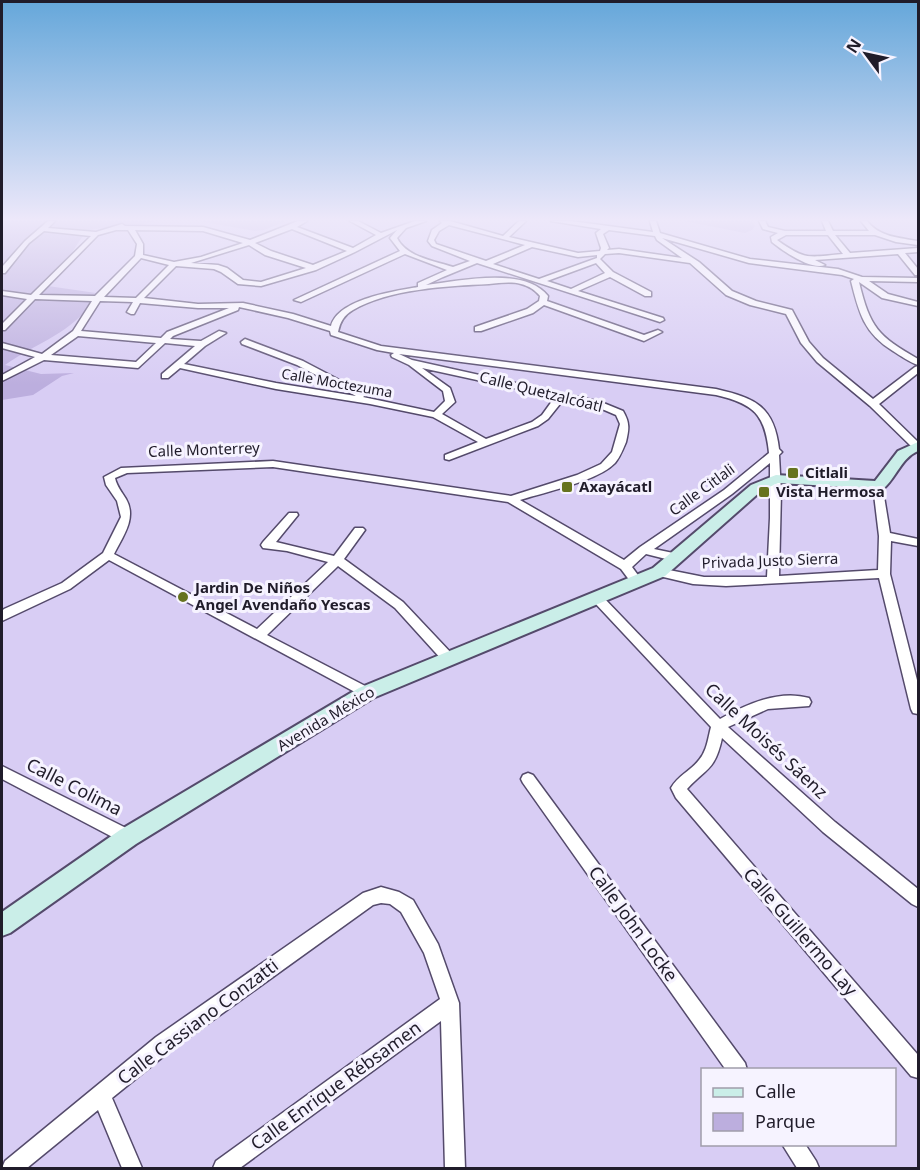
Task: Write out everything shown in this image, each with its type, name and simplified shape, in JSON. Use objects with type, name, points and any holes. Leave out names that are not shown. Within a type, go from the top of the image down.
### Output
[{"type":"street","points":[[2,328],[55,276]]},
{"type":"street","points":[[2,378],[43,357],[76,333],[97,299],[120,276]]},
{"type":"street","points":[[131,312],[138,300],[162,276]]},
{"type":"street","points":[[232,276],[242,282],[261,284],[288,276]]},
{"type":"street","points":[[298,300],[352,276]]},
{"type":"street","points":[[416,289],[426,281],[440,276]]},
{"type":"street","points":[[380,348],[334,333],[340,316],[368,300],[388,293],[508,280],[524,276],[572,291],[637,301]]},
{"type":"street","points":[[540,281],[555,276]]},
{"type":"street","points":[[572,291],[606,276]]},
{"type":"street","points":[[612,276],[660,320]]},
{"type":"street","points":[[625,566],[644,550],[674,557],[756,488],[776,479],[878,486],[887,480],[898,456],[918,446],[873,404],[820,360],[805,343],[789,312],[753,303],[729,293],[708,276]]},
{"type":"street","points":[[852,276],[861,279],[885,296],[918,304]]},
{"type":"street","points":[[917,360],[886,344],[871,331],[861,307],[855,281],[861,279],[918,280]]},
{"type":"street","points":[[478,329],[530,310],[543,302],[544,296],[540,290],[529,284],[508,280]]},
{"type":"street","points":[[368,300],[451,293],[463,284]]},
{"type":"street","points":[[2,293],[31,297],[138,300],[198,306],[243,305],[335,330]]},
{"type":"street","points":[[543,302],[644,338],[658,332]]},
{"type":"street","points":[[2,345],[43,357],[138,365],[165,339],[181,328],[243,305]]},
{"type":"street","points":[[76,333],[202,344]]},
{"type":"street","points":[[165,376],[202,344],[222,333]]},
{"type":"street","points":[[245,342],[300,363],[370,400]]},
{"type":"street","name":"Calle Quetzalcóatl","points":[[380,348],[409,362],[562,395],[598,404],[620,413],[625,424],[618,449],[611,462],[592,473],[511,499]]},
{"type":"street","name":"Calle Quetzalcóatl","points":[[380,348],[716,392],[746,400],[764,413],[777,452]]},
{"type":"street","points":[[409,362],[447,390],[450,402],[436,415]]},
{"type":"street","name":"Calle Moctezuma","points":[[178,366],[295,390],[370,400],[436,415],[486,443]]},
{"type":"street","points":[[873,404],[918,369]]},
{"type":"street","points":[[448,457],[535,424],[545,417],[562,395]]},
{"type":"street","points":[[773,580],[777,452]]},
{"type":"street","name":"Calle Citlali","points":[[644,550],[728,492],[777,452]]},
{"type":"street","name":"Calle Monterrey","points":[[2,617],[8,612],[66,586],[108,555],[126,517],[122,501],[111,485],[109,477],[125,470],[273,464],[511,499]]},
{"type":"street","points":[[878,486],[885,536],[884,574],[917,695],[918,709]]},
{"type":"street","points":[[511,499],[625,566],[637,582]]},
{"type":"street","points":[[293,515],[267,545],[287,547],[337,560],[399,605],[448,658]]},
{"type":"street","points":[[259,635],[337,560],[359,530]]},
{"type":"street","points":[[885,536],[918,542]]},
{"type":"street","points":[[108,555],[366,693]]},
{"type":"street","name":"Avenida México","points":[[2,925],[128,837],[366,693],[546,616],[598,599],[637,582],[658,572],[674,557]]},
{"type":"street","name":"Privada Justo Sierra","points":[[658,572],[703,581],[884,574]]},
{"type":"street","name":"Calle Moisés Sáenz","points":[[598,599],[718,726],[829,827],[918,899]]},
{"type":"street","points":[[718,726],[760,704],[777,701],[804,702]]},
{"type":"street","name":"Calle Guillermo Lay","points":[[718,726],[711,754],[705,765],[682,781],[679,788],[681,794],[918,1070]]},
{"type":"street","name":"Calle Colima","points":[[2,772],[128,837]]},
{"type":"street","name":"Calle John Locke","points":[[528,779],[737,1068]]},
{"type":"street","name":"Calle Cassiano Conzatti","points":[[12,1168],[163,1044],[369,898],[381,895],[393,897],[407,906],[432,950],[450,1003]]},
{"type":"street","points":[[450,1003],[455,1168]]},
{"type":"street","name":"Calle Enrique Rébsamen","points":[[223,1168],[450,1003]]},
{"type":"street","points":[[101,1095],[132,1168]]},
{"type":"street","points":[[793,1146],[809,1168]]},
{"type":"green space","points":[[2,276],[49,276],[41,285],[96,293],[97,297],[87,310],[65,329],[5,365],[41,374],[74,373],[62,376],[33,395],[2,400]]},
{"type":"place","name":"Citlali","points":[[793,473]]},
{"type":"place","name":"Axayácatl","points":[[567,487]]},
{"type":"place","name":"Vista Hermosa","points":[[764,492]]},
{"type":"place","name":"Jardin De Niños Angel Avendaño Yescas","points":[[183,597]]}]
